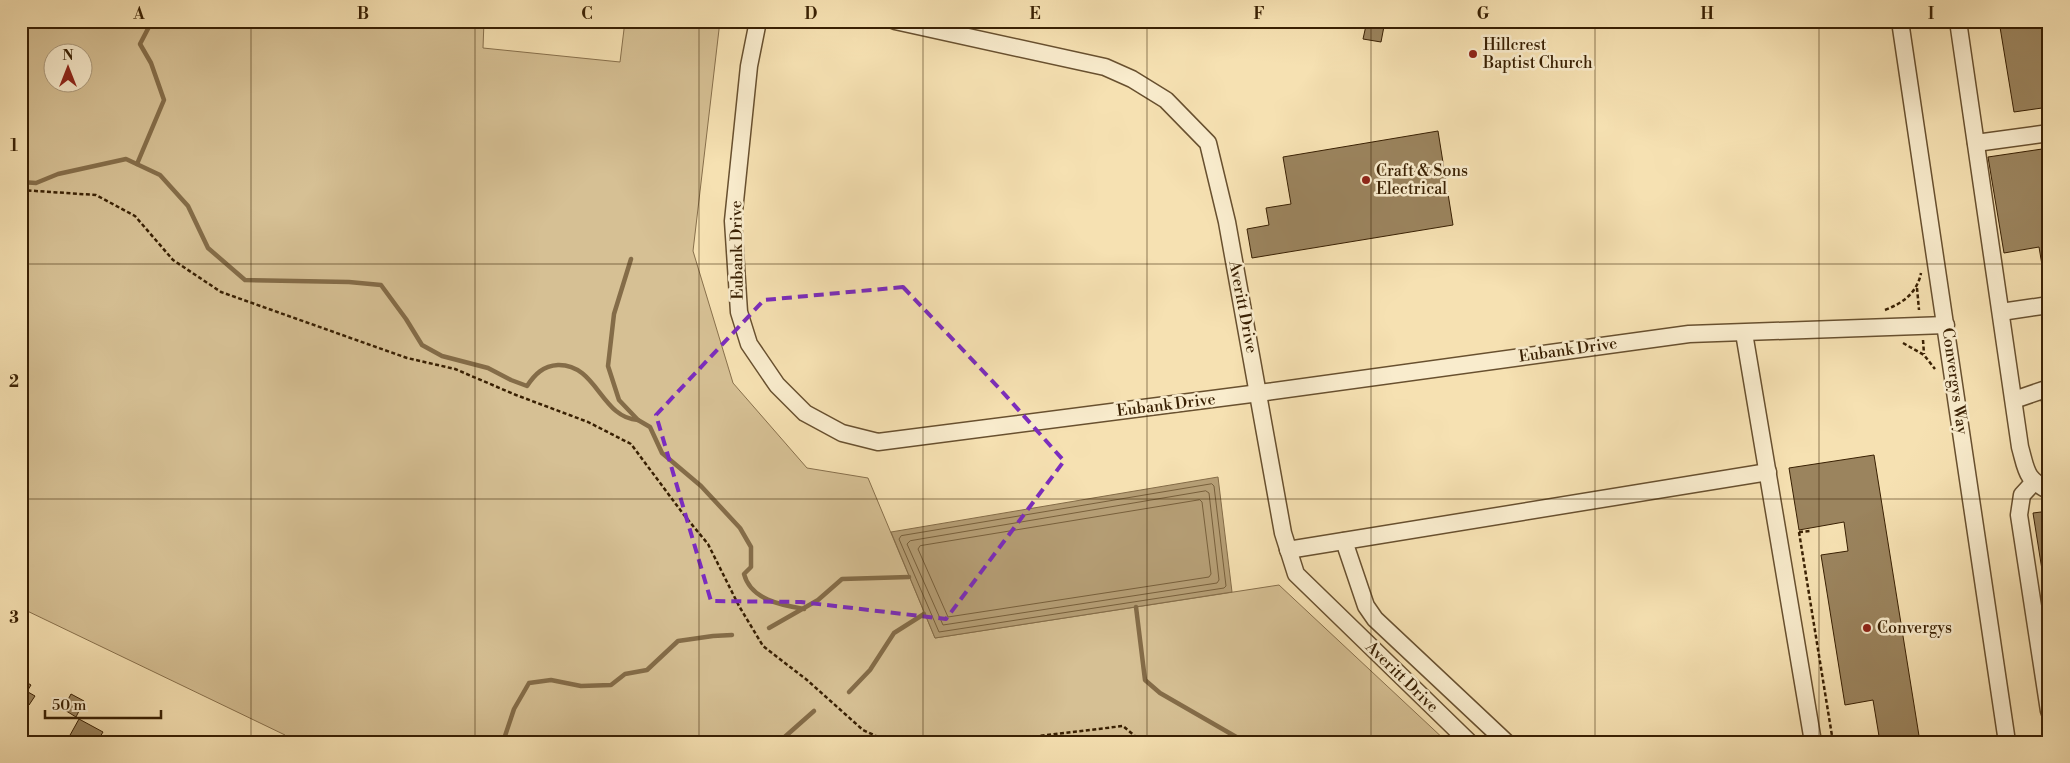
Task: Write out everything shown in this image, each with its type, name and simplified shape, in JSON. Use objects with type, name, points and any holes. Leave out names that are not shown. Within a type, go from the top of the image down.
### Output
[{"type":"street","name":"Eubank Drive","points":[[758,21],[749,66],[734,221],[739,312],[749,344],[777,384],[805,413],[842,433],[878,442],[1259,393],[1689,334],[1946,325]]},
{"type":"street","name":"Averitt Drive","points":[[895,21],[1106,67],[1132,78],[1166,100],[1208,143],[1227,222],[1283,533],[1296,574],[1468,742]]},
{"type":"street","name":"Convergys Way","points":[[1900,21],[2008,742]]},
{"type":"street","points":[[1958,21],[2020,447],[2026,468],[2033,482],[2049,491]]},
{"type":"street","points":[[1976,143],[2049,133]]},
{"type":"street","points":[[2001,312],[2049,305]]},
{"type":"street","points":[[1744,333],[1813,742]]},
{"type":"street","points":[[2014,400],[2049,388]]},
{"type":"street","points":[[1288,550],[1768,472]]},
{"type":"street","points":[[2033,482],[2022,495],[2019,515],[2046,667],[2049,711]]},
{"type":"street","points":[[1344,541],[1366,606],[1375,619],[1506,742]]},
{"type":"path","points":[[21,190],[96,195],[135,216],[173,260],[221,292],[407,358],[455,370],[588,422],[631,444],[668,495],[708,544],[739,606],[762,646],[807,680],[863,730],[890,742]]},
{"type":"path","points":[[1878,313],[1905,300],[1916,286],[1921,270]]},
{"type":"path","points":[[1898,340],[1914,347],[1924,355],[1938,376]]},
{"type":"path","points":[[1799,532],[1833,742]]},
{"type":"path","points":[[989,742],[1123,726],[1142,742]]},
{"type":"highlighted area","points":[[903,287],[999,388],[1064,461],[946,619],[801,602],[711,601],[656,415],[764,300]]},
{"type":"shaded area","points":[[21,21],[484,21],[483,48],[620,62],[625,21],[720,21],[693,251],[733,383],[807,468],[868,478],[935,638],[1279,585],[1447,742],[282,742],[285,735],[21,608]]},
{"type":"water","points":[[1218,477],[1232,592],[935,638],[891,532]]},
{"type":"building","points":[[1367,21],[1385,21],[1381,42],[1363,39]]},
{"type":"building","points":[[1999,21],[2049,21],[2049,107],[2014,112]]},
{"type":"building","name":"Craft & Sons Electrical","points":[[1438,131],[1453,225],[1252,258],[1247,229],[1269,225],[1266,208],[1291,204],[1283,157]]},
{"type":"building","points":[[2049,148],[2049,264],[2042,265],[2039,247],[2004,253],[1988,157]]},
{"type":"building","points":[[2049,399],[2049,420],[2045,421],[2041,400]]},
{"type":"building","name":"Convergys","points":[[1874,455],[1920,742],[1880,742],[1873,700],[1845,705],[1821,555],[1848,551],[1844,522],[1799,530],[1789,468]]},
{"type":"building","points":[[2049,511],[2049,614],[2033,513]]},
{"type":"building","points":[[21,679],[31,685],[21,701]]},
{"type":"building","points":[[28,692],[35,696],[29,705],[22,701]]},
{"type":"building","points":[[71,694],[84,701],[76,717],[63,709]]},
{"type":"building","points":[[79,719],[103,732],[97,742],[78,742],[69,737]]},
{"type":"waterway","points":[[137,164],[164,100],[151,63],[140,44],[152,21]]},
{"type":"waterway","points":[[21,182],[36,183],[58,174],[126,159],[160,175],[188,206],[208,248],[245,280],[349,282],[381,285],[422,345],[442,356],[488,368],[527,386],[536,374],[548,367],[558,365],[571,367],[591,381],[615,410],[626,417],[638,420]]},
{"type":"waterway","points":[[631,259],[614,314],[608,366],[619,400],[638,420],[650,427],[662,453],[701,486],[740,528],[751,547],[751,567],[744,574],[753,590],[768,600],[804,609]]},
{"type":"waterway","points":[[769,628],[818,600],[842,579],[909,577]]},
{"type":"waterway","points":[[1136,607],[1145,680],[1160,693],[1245,742]]},
{"type":"waterway","points":[[849,692],[870,670],[894,633],[924,614]]},
{"type":"waterway","points":[[503,742],[514,709],[529,683],[551,680],[581,686],[611,685],[625,674],[647,670],[678,641],[732,635]]},
{"type":"waterway","points":[[779,742],[814,711]]},
{"type":"place","name":"Hillcrest Baptist Church","points":[[1473,54]]},
{"type":"place","name":"Craft & Sons Electrical","points":[[1366,180]]},
{"type":"place","name":"Convergys","points":[[1867,628]]}]
